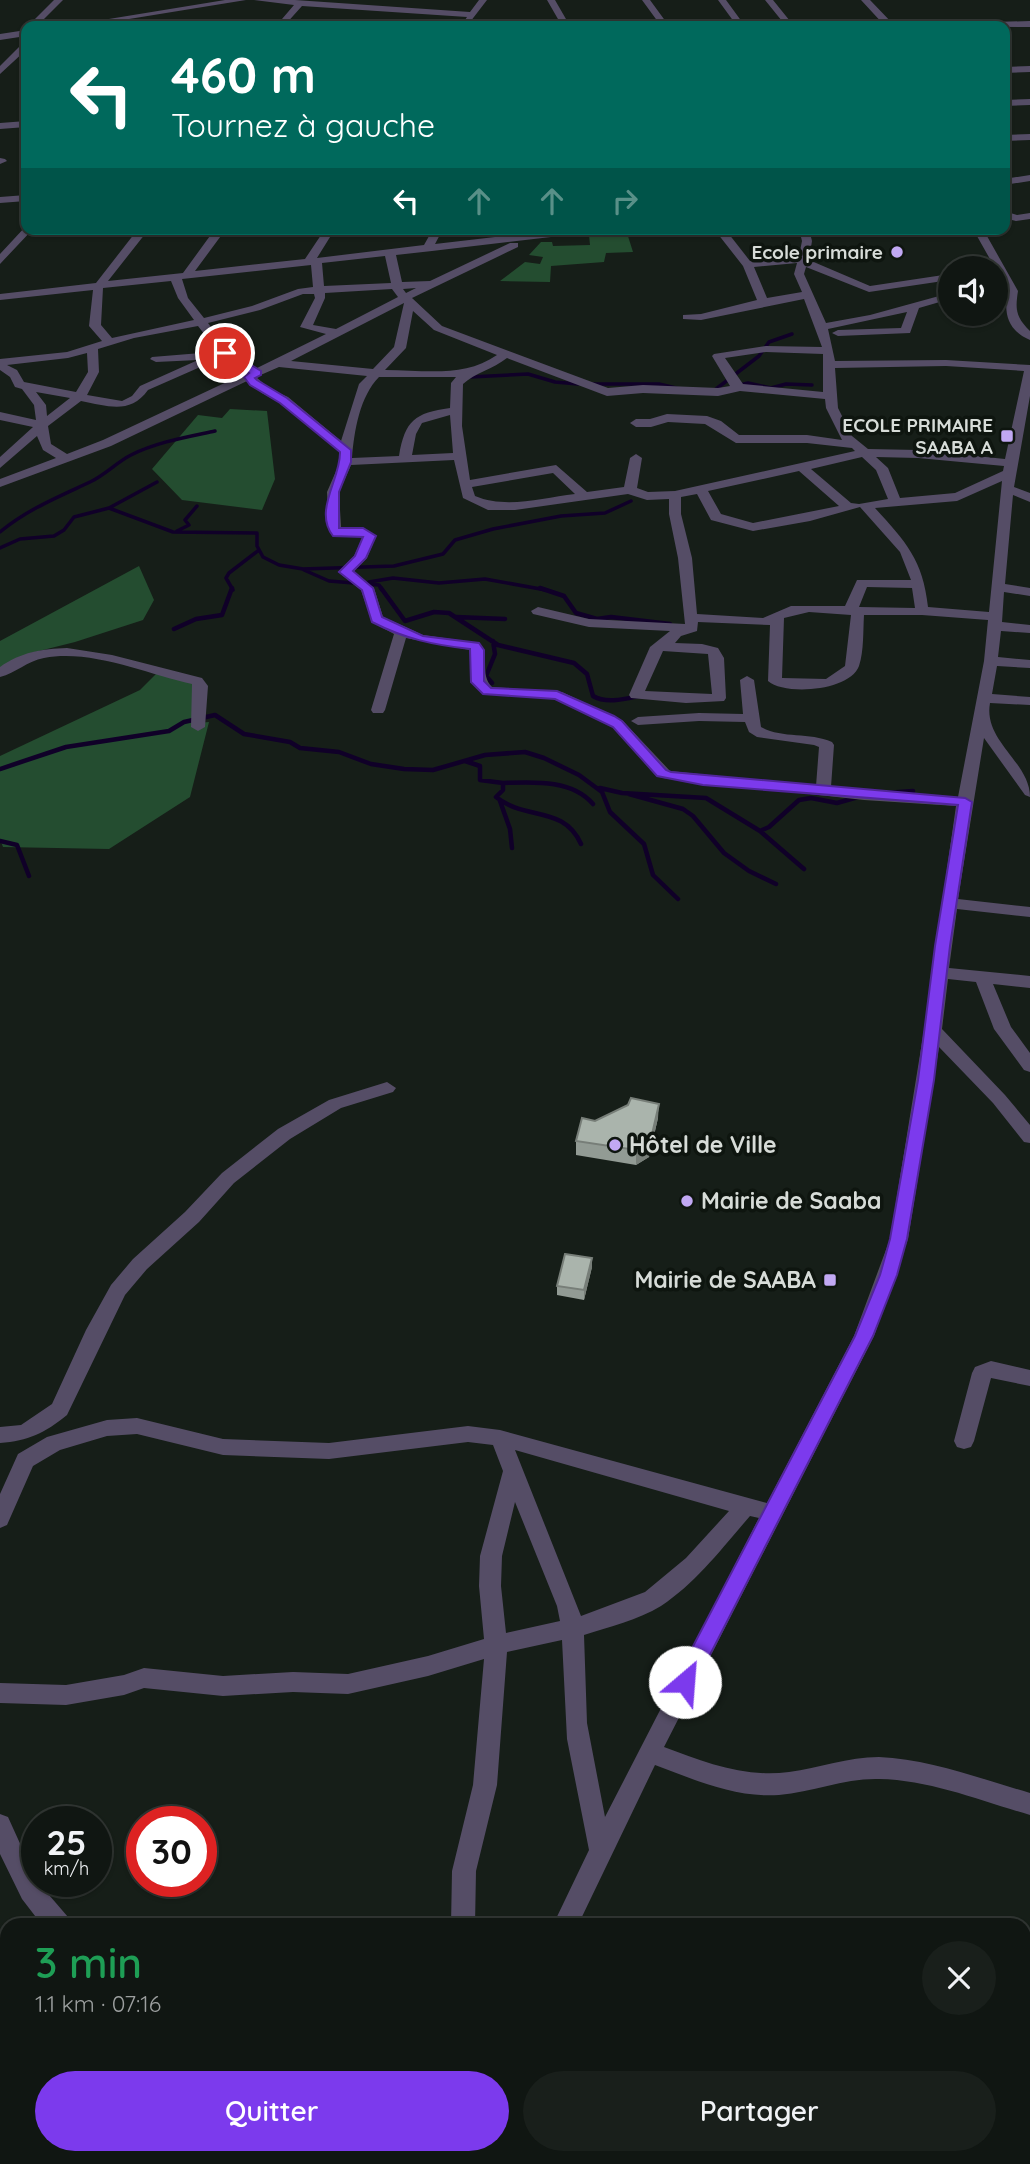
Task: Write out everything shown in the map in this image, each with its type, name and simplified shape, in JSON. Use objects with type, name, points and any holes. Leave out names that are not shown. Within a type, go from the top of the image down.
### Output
[{"type":"street","points":[[37,21],[59,0]]},
{"type":"street","points":[[138,21],[159,0]]},
{"type":"street","points":[[108,21],[242,0]]},
{"type":"street","points":[[258,0],[389,14],[472,15]]},
{"type":"street","points":[[468,21],[483,0]]},
{"type":"street","points":[[551,0],[563,21]]},
{"type":"street","points":[[646,0],[661,21]]},
{"type":"street","points":[[722,0],[737,21]]},
{"type":"street","points":[[769,0],[786,21]]},
{"type":"street","points":[[865,0],[885,21]]},
{"type":"street","points":[[284,21],[300,3]]},
{"type":"street","points":[[1010,25],[1030,24]]},
{"type":"street","points":[[0,37],[21,32]]},
{"type":"street","points":[[0,47],[21,48]]},
{"type":"street","points":[[0,71],[21,52]]},
{"type":"street","points":[[1012,62],[1025,69]]},
{"type":"street","points":[[1010,103],[1030,102]]},
{"type":"street","points":[[0,126],[21,124]]},
{"type":"street","points":[[1010,138],[1030,137]]},
{"type":"street","points":[[1010,181],[1030,178]]},
{"type":"street","points":[[0,200],[21,198]]},
{"type":"street","points":[[1010,216],[1030,216]]},
{"type":"street","points":[[0,261],[23,235]]},
{"type":"street","points":[[109,341],[94,326],[98,309],[98,287],[139,235]]},
{"type":"street","points":[[217,235],[180,277],[183,298],[202,321],[222,354],[253,375],[265,391],[284,400],[345,456],[461,456]]},
{"type":"street","points":[[327,235],[312,262],[320,298],[306,327],[337,333]]},
{"type":"street","points":[[427,250],[435,235]]},
{"type":"street","points":[[0,297],[427,250],[525,235]]},
{"type":"street","points":[[0,483],[107,443],[253,375],[408,301],[434,284],[530,235]]},
{"type":"street","points":[[724,235],[748,264],[763,302]]},
{"type":"street","points":[[806,235],[808,240],[799,274],[823,330],[829,358],[829,396],[842,431],[882,468],[895,502]]},
{"type":"street","points":[[981,235],[991,256]]},
{"type":"street","points":[[0,247],[14,245]]},
{"type":"street","points":[[390,254],[396,284],[408,301],[438,328],[607,392],[643,388],[718,392],[740,387],[829,396]]},
{"type":"street","points":[[748,264],[804,260],[865,288],[938,279]]},
{"type":"street","points":[[0,364],[68,355],[109,341],[256,308],[302,291],[434,284]]},
{"type":"street","points":[[1008,285],[1013,291]]},
{"type":"street","points":[[1008,291],[1013,291]]},
{"type":"street","points":[[1013,291],[1010,307],[1012,319],[1030,337]]},
{"type":"street","points":[[687,317],[701,317],[807,295]]},
{"type":"street","points":[[823,330],[938,299]]},
{"type":"street","points":[[408,301],[400,348],[365,384],[333,492],[333,528],[337,533],[368,533],[370,539],[360,558],[345,572],[367,588],[377,619],[421,639],[474,646],[478,650],[477,682],[488,691],[557,695],[618,724],[662,773],[668,775],[965,802]]},
{"type":"street","points":[[823,330],[906,331],[914,306]]},
{"type":"street","points":[[0,464],[42,425],[83,395],[96,360],[92,346]]},
{"type":"street","points":[[568,1918],[649,1752],[864,1336],[899,1239],[933,1030],[965,802],[991,661],[1009,468],[1027,407],[1030,368],[946,363],[891,366],[770,349],[721,353],[718,359],[740,387]]},
{"type":"street","points":[[156,359],[222,354]]},
{"type":"street","points":[[0,364],[18,377],[19,384],[27,388],[83,395],[115,404],[130,402],[144,388],[222,354]]},
{"type":"street","points":[[278,363],[374,373],[467,374],[486,368],[506,354]]},
{"type":"street","points":[[467,374],[457,383],[464,485],[469,498],[488,506],[529,505],[630,491],[647,496],[675,495],[803,468],[860,449]]},
{"type":"street","points":[[27,388],[40,405],[45,447],[49,452],[69,457]]},
{"type":"street","points":[[405,458],[409,431],[414,423],[457,410]]},
{"type":"street","points":[[0,416],[42,425]]},
{"type":"street","points":[[636,423],[651,423],[667,418],[707,420],[717,424],[736,439],[807,439],[860,449],[918,454],[1009,468]]},
{"type":"street","points":[[630,491],[636,458]]},
{"type":"street","points":[[803,468],[848,507]]},
{"type":"street","points":[[701,490],[716,517],[753,527],[848,507],[957,497],[1009,468]]},
{"type":"street","points":[[464,485],[556,469],[584,496]]},
{"type":"street","points":[[1009,489],[1030,498]]},
{"type":"street","points":[[675,495],[692,623]]},
{"type":"street","points":[[865,505],[909,552],[919,584],[922,611]]},
{"type":"street","points":[[718,678],[817,685],[849,672],[854,659],[854,611],[862,583],[919,584]]},
{"type":"street","points":[[1000,587],[1030,592]]},
{"type":"street","points":[[538,611],[589,622],[692,623],[765,622],[800,608],[922,611],[996,621],[1030,629]]},
{"type":"street","points":[[775,681],[777,615]]},
{"type":"street","points":[[638,721],[631,705],[657,647],[692,623]]},
{"type":"street","points":[[378,710],[401,632]]},
{"type":"street","points":[[636,695],[686,699],[718,698],[717,658],[713,651],[702,648],[657,647]]},
{"type":"street","points":[[0,673],[30,656],[76,653],[197,681],[201,686],[198,727]]},
{"type":"street","points":[[991,661],[1030,664]]},
{"type":"street","points":[[747,680],[754,729],[765,736],[810,739],[827,745],[824,791]]},
{"type":"street","points":[[982,705],[1030,701]]},
{"type":"street","points":[[982,705],[993,743],[1030,792]]},
{"type":"street","points":[[618,724],[699,717],[751,718]]},
{"type":"street","points":[[951,903],[1030,912]]},
{"type":"street","points":[[940,974],[1030,982]]},
{"type":"street","points":[[982,977],[1003,1029],[1030,1066]]},
{"type":"street","points":[[933,1030],[999,1099],[1030,1137]]},
{"type":"street","points":[[0,1435],[24,1433],[43,1423],[60,1409],[96,1330],[118,1290],[140,1264],[192,1217],[228,1178],[285,1133],[335,1104],[387,1088]]},
{"type":"street","points":[[964,1441],[982,1373],[992,1368],[1030,1378]]},
{"type":"street","points":[[0,1519],[25,1460],[54,1443],[107,1428],[137,1426],[223,1447],[329,1451],[468,1434],[499,1438],[773,1513]]},
{"type":"street","points":[[499,1438],[560,1584],[574,1628],[576,1721],[585,1785],[601,1850]]},
{"type":"street","points":[[463,1918],[464,1871],[485,1785],[496,1645],[491,1563],[512,1474]]},
{"type":"street","points":[[0,1693],[66,1696],[124,1685],[144,1678],[223,1686],[293,1682],[348,1684],[417,1669],[527,1636],[574,1628],[622,1613],[653,1599],[694,1564],[746,1506]]},
{"type":"street","points":[[649,1752],[729,1782],[778,1784],[860,1769],[887,1769],[930,1774],[1030,1804]]},
{"type":"street","points":[[0,1825],[19,1874],[39,1906],[52,1918]]},
{"type":"green space","points":[[589,235],[628,235],[633,252],[606,253],[604,262],[551,266],[550,282],[500,281],[525,262],[540,264],[543,257],[529,255],[541,242],[552,242],[553,246],[590,245]]},
{"type":"green space","points":[[230,409],[267,411],[275,479],[262,510],[182,500],[152,469],[198,415],[222,418]]},
{"type":"green space","points":[[139,566],[154,600],[143,620],[31,653],[0,670],[0,641]]},
{"type":"green space","points":[[157,673],[204,681],[198,723],[209,722],[190,797],[109,849],[3,847],[0,839],[0,756],[140,690]]},
{"type":"building","points":[[631,1098],[659,1104],[650,1143],[636,1150],[576,1141],[582,1118],[595,1121],[628,1105]]},
{"type":"building","name":"Mairie de Saaba","points":[[565,1254],[592,1258],[584,1290],[557,1286]]},
{"type":"waterway","points":[[716,389],[759,356],[769,342],[792,334]]},
{"type":"waterway","points":[[470,377],[528,374],[555,382],[578,384]]},
{"type":"waterway","points":[[736,386],[748,383],[771,388],[786,384],[812,385]]},
{"type":"waterway","points":[[591,384],[659,384],[676,388]]},
{"type":"waterway","points":[[0,532],[32,510],[95,479],[141,450],[215,431]]},
{"type":"waterway","points":[[109,508],[157,482]]},
{"type":"waterway","points":[[109,508],[173,532],[257,533],[257,546],[263,557],[279,565],[303,569],[394,566],[443,554],[455,540],[493,529],[561,516],[605,513],[631,501]]},
{"type":"waterway","points":[[177,531],[189,525],[185,520],[197,506]]},
{"type":"waterway","points":[[0,548],[20,539],[54,536],[64,530],[74,517],[109,508]]},
{"type":"waterway","points":[[232,588],[226,578],[229,573],[259,550]]},
{"type":"waterway","points":[[304,570],[329,581],[379,585],[382,590]]},
{"type":"waterway","points":[[369,582],[393,578],[439,583],[485,579],[546,590]]},
{"type":"waterway","points":[[174,629],[196,619],[222,615],[232,588]]},
{"type":"waterway","points":[[381,588],[405,621],[434,612],[449,613],[493,642]]},
{"type":"waterway","points":[[540,588],[546,590]]},
{"type":"waterway","points":[[546,590],[564,596],[576,613],[597,619],[611,617],[670,624]]},
{"type":"waterway","points":[[456,617],[505,619]]},
{"type":"waterway","points":[[492,683],[486,676],[495,654],[493,642]]},
{"type":"waterway","points":[[493,642],[574,663],[587,674],[593,696],[598,698],[616,700],[639,696]]},
{"type":"waterway","points":[[0,769],[66,747],[169,731],[184,722],[215,715],[244,734],[290,742],[300,748],[339,752],[371,764],[404,769],[433,770],[485,755],[525,752],[579,775],[602,792],[610,812],[644,844],[653,875],[678,899]]},
{"type":"waterway","points":[[465,761],[480,766],[480,780],[503,783]]},
{"type":"waterway","points":[[503,783],[563,786],[574,790],[593,804]]},
{"type":"waterway","points":[[503,783],[503,790],[496,797],[520,809],[555,818],[574,832],[581,844]]},
{"type":"waterway","points":[[600,788],[622,793],[706,798],[760,831]]},
{"type":"waterway","points":[[885,793],[913,791]]},
{"type":"waterway","points":[[629,794],[683,809],[693,816],[724,853],[749,871],[776,884]]},
{"type":"waterway","points":[[760,831],[769,827],[799,800],[811,798],[837,803],[858,797]]},
{"type":"waterway","points":[[500,801],[510,829],[512,848]]},
{"type":"waterway","points":[[760,831],[804,869]]},
{"type":"waterway","points":[[0,841],[17,845],[29,876]]},
{"type":"place","name":"Ecole primaire","points":[[897,252]]},
{"type":"place","name":"ECOLE PRIMAIRE SAABA A","points":[[1007,436]]},
{"type":"place","name":"Hôtel de Ville","points":[[615,1145]]},
{"type":"place","name":"Mairie de Saaba","points":[[687,1201]]},
{"type":"place","name":"Mairie de SAABA","points":[[830,1280]]},
{"type":"route","points":[[225,353],[257,373],[249,377],[254,383],[284,400],[345,450],[346,462],[333,492],[333,528],[337,533],[363,532],[370,536],[360,558],[345,572],[367,588],[377,619],[421,639],[474,646],[478,650],[477,682],[481,687],[488,691],[544,692],[557,695],[609,718],[618,724],[662,773],[668,775],[864,795],[965,802],[951,903],[942,946],[926,1080],[899,1239],[888,1275],[864,1336],[685,1682]]}]
